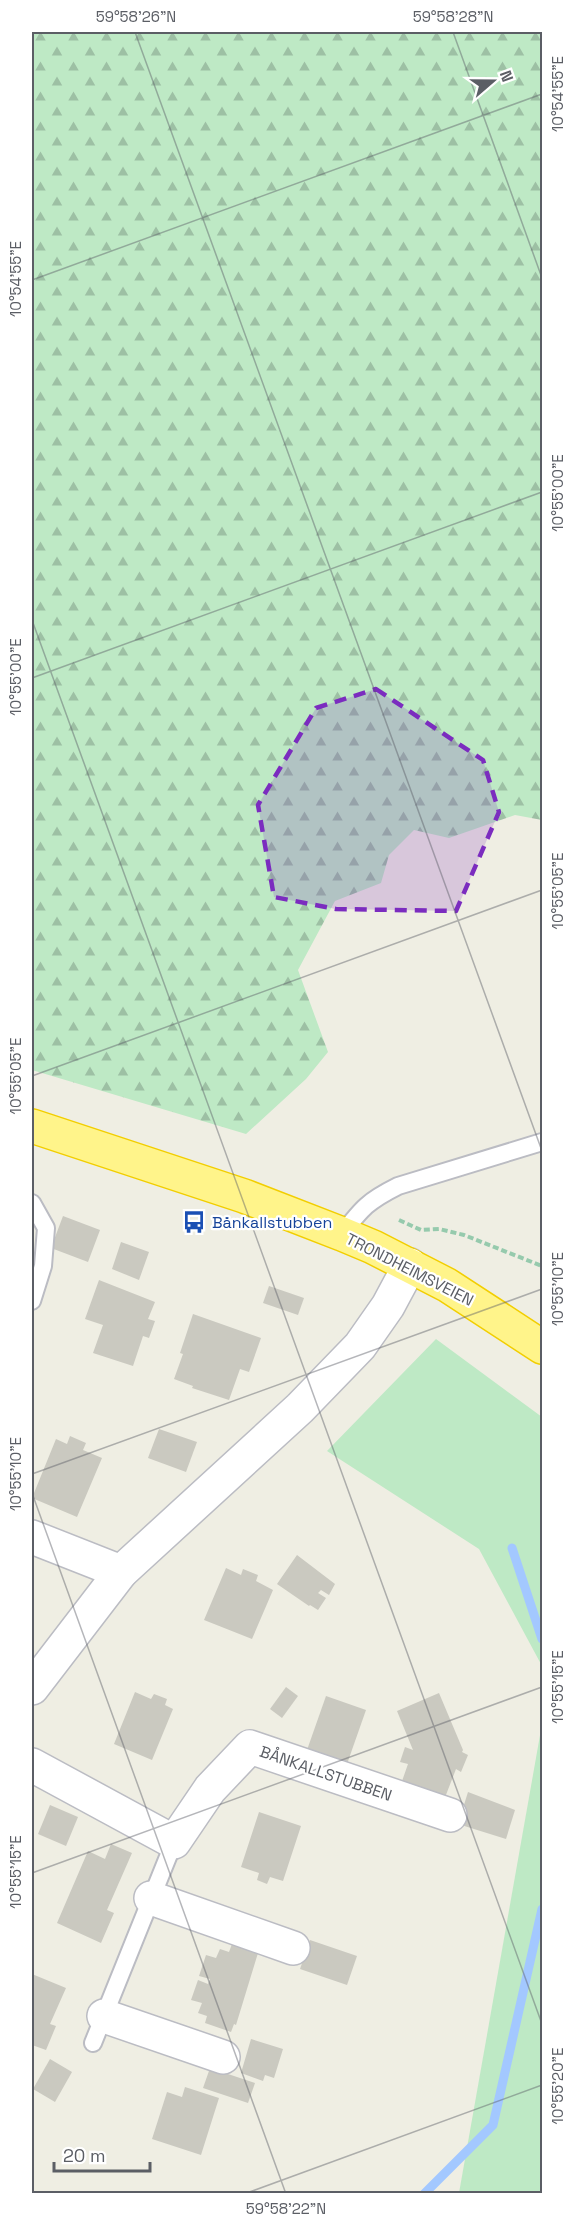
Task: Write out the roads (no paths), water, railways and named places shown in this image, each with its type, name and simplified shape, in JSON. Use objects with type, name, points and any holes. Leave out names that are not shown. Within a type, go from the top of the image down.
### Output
[{"type":"highway","name":"TRONDHEIMSVEIEN","points":[[32,1126],[244,1196],[342,1234],[410,1265],[477,1303],[543,1347]]},
{"type":"street","points":[[32,1688],[122,1572],[300,1408],[360,1346],[410,1265]]},
{"type":"street","points":[[32,1537],[122,1572]]},
{"type":"street","name":"BÅNKALLSTUBBEN","points":[[174,1842],[210,1790],[250,1747],[450,1815]]},
{"type":"street","points":[[32,1765],[174,1842]]},
{"type":"street","points":[[152,1898],[293,1948]]},
{"type":"street","name":"BÅNKALLSTUBBEN","points":[[98,2030],[223,2057]]},
{"type":"lane","points":[[342,1234],[364,1206],[379,1195],[398,1186],[543,1142]]},
{"type":"lane","points":[[32,1203],[46,1228],[43,1266],[32,1301]]},
{"type":"lane","name":"BÅNKALLSTUBBEN","points":[[98,2030],[174,1842]]},
{"type":"waterway","points":[[512,1548],[542,1639]]},
{"type":"waterway","points":[[424,2194],[493,2125],[542,1909]]},
{"type":"place","name":"Bånkallstubben","points":[[194,1222]]}]
